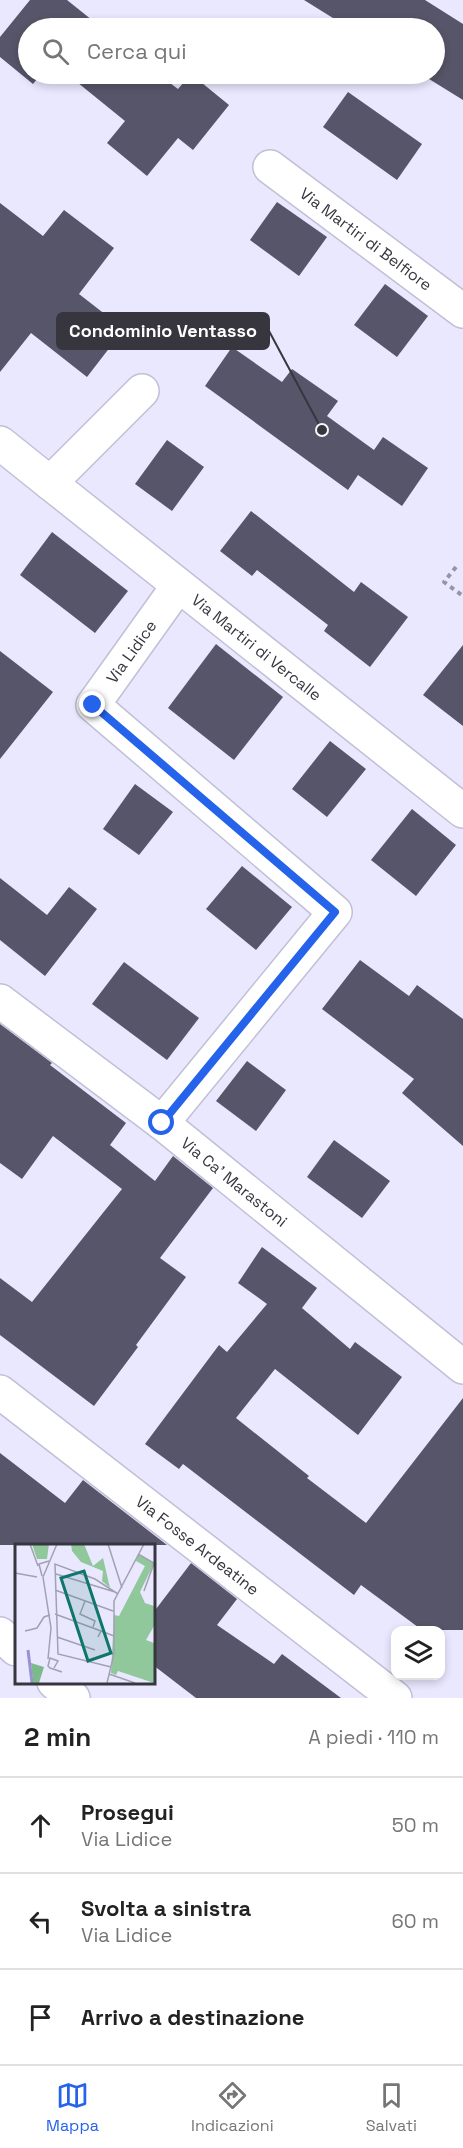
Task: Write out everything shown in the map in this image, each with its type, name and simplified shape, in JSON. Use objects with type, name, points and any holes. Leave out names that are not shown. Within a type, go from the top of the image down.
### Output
[{"type":"street","name":"Via Martiri di Belfiore","points":[[270,167],[463,311]]},
{"type":"street","points":[[50,483],[142,391]]},
{"type":"street","name":"Via Martiri di Vercalle","points":[[0,443],[463,812]]},
{"type":"street","name":"Via Lidice","points":[[162,1123],[335,912],[93,705],[178,586]]},
{"type":"street","name":"Via Ca' Marastoni","points":[[0,1001],[162,1123],[463,1366]]},
{"type":"street","name":"Via Fosse Ardeatine","points":[[0,1392],[395,1698]]},
{"type":"street","points":[[0,1634],[15,1648]]},
{"type":"street","points":[[55,1683],[73,1698]]},
{"type":"path","points":[[456,567],[444,582],[463,596]]},
{"type":"building","points":[[30,0],[67,0],[90,18],[18,18],[18,72],[0,57],[0,37]]},
{"type":"building","points":[[304,0],[425,0],[463,24],[463,100],[437,84],[445,84],[445,18],[333,18]]},
{"type":"building","points":[[79,84],[171,84],[178,89],[182,84],[203,84],[229,105],[193,150],[178,138],[147,176],[107,143],[125,121]]},
{"type":"building","points":[[348,92],[422,144],[397,180],[323,127]]},
{"type":"building","points":[[277,202],[327,237],[299,276],[250,240]]},
{"type":"building","points":[[0,203],[43,236],[64,210],[114,248],[79,294],[124,329],[87,377],[31,333],[0,372]]},
{"type":"building","points":[[385,284],[428,316],[397,357],[354,325]]},
{"type":"building","points":[[232,347],[282,382],[292,369],[338,401],[327,416],[374,450],[383,437],[428,468],[402,506],[358,475],[348,490],[205,386]]},
{"type":"building","points":[[167,440],[204,467],[172,511],[135,484]]},
{"type":"building","points":[[251,511],[354,592],[361,582],[408,617],[370,667],[324,631],[328,625],[257,570],[252,576],[220,551]]},
{"type":"building","points":[[52,532],[128,591],[95,633],[20,575]]},
{"type":"building","points":[[216,644],[283,697],[234,760],[168,708]]},
{"type":"building","points":[[463,645],[463,726],[423,695]]},
{"type":"building","points":[[0,651],[53,692],[0,759]]},
{"type":"building","points":[[330,741],[366,769],[327,817],[292,789]]},
{"type":"building","points":[[135,784],[173,812],[139,855],[103,829]]},
{"type":"building","points":[[412,809],[456,845],[416,896],[371,860]]},
{"type":"building","points":[[242,866],[292,907],[256,950],[206,909]]},
{"type":"building","points":[[0,878],[47,915],[69,887],[97,909],[45,976],[0,940]]},
{"type":"building","points":[[360,960],[409,996],[417,985],[463,1019],[463,1146],[402,1093],[414,1079],[322,1009]]},
{"type":"building","points":[[124,962],[199,1018],[167,1060],[92,1004]]},
{"type":"building","points":[[0,1024],[126,1123],[110,1145],[155,1181],[173,1156],[213,1188],[160,1258],[186,1277],[94,1406],[0,1335],[0,1278],[32,1302],[122,1189],[53,1136],[22,1179],[0,1163]]},
{"type":"building","points":[[247,1061],[286,1090],[256,1131],[216,1101]]},
{"type":"building","points":[[334,1140],[390,1181],[362,1218],[307,1177]]},
{"type":"building","points":[[262,1247],[317,1288],[302,1308],[350,1349],[355,1342],[402,1377],[358,1435],[275,1369],[236,1418],[309,1476],[307,1478],[366,1523],[463,1398],[463,1630],[445,1630],[445,1626],[417,1626],[361,1585],[354,1595],[183,1464],[179,1469],[145,1444],[219,1345],[227,1352],[267,1304],[238,1283]]},
{"type":"building","points":[[0,1453],[65,1503],[83,1480],[167,1545],[15,1544],[0,1545]]},
{"type":"building","points":[[191,1563],[237,1599],[217,1625],[274,1664],[282,1654],[341,1698],[196,1698],[154,1666],[154,1612]]},
{"type":"place","name":"Condominio Ventasso","points":[[322,430]]},
{"type":"route","points":[[93,705],[335,912],[162,1123]]}]
